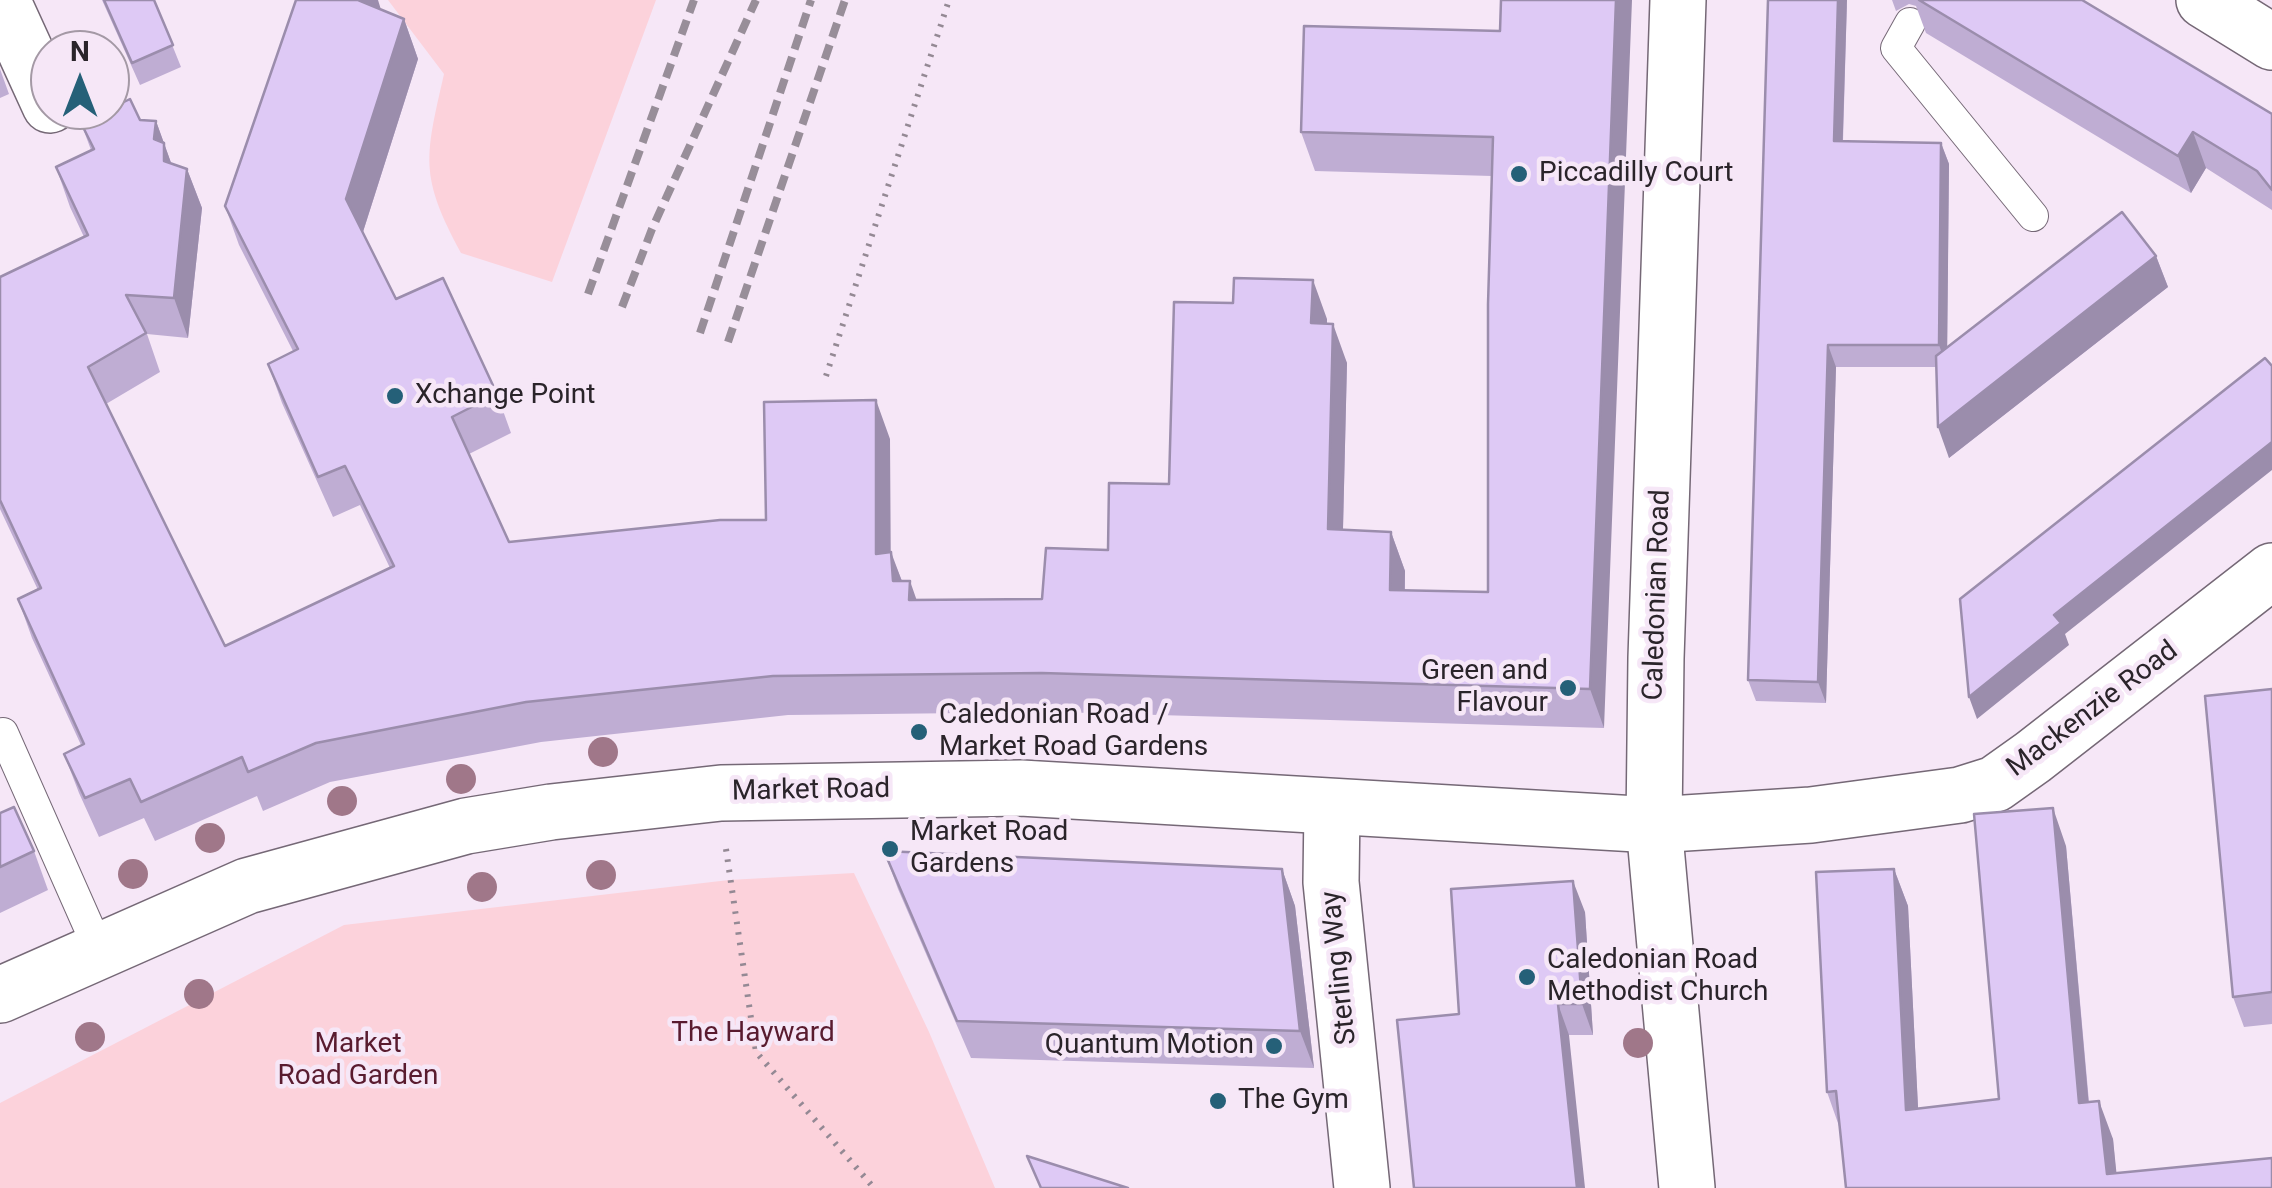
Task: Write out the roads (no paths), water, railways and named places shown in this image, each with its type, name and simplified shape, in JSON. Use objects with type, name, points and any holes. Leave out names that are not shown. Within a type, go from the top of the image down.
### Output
[{"type":"street","points":[[2,0],[30,61]]},
{"type":"street","name":"Caledonian Road","points":[[1678,0],[1654,825],[1687,1188]]},
{"type":"street","points":[[2204,0],[2272,42]]},
{"type":"street","name":"Mackenzie Road","points":[[1654,825],[1778,818],[1912,802],[1960,795],[1995,784],[2272,571]]},
{"type":"street","name":"Market Road","points":[[0,995],[248,886],[300,869],[466,826],[550,812],[721,793],[1021,788],[1654,825]]},
{"type":"street","name":"Sterling Way","points":[[1332,807],[1331,882],[1362,1188]]},
{"type":"lane","points":[[1910,23],[1896,48],[2032,216]]},
{"type":"lane","points":[[3,733],[99,950]]},
{"type":"railway","points":[[588,294],[694,0]]},
{"type":"railway","points":[[622,307],[652,229],[756,0]]},
{"type":"railway","points":[[700,333],[811,0]]},
{"type":"railway","points":[[728,342],[845,0]]},
{"type":"place","name":"Piccadilly Court","points":[[1519,174]]},
{"type":"place","name":"Xchange Point","points":[[395,396]]},
{"type":"place","name":"Green and Flavour","points":[[1568,688]]},
{"type":"place","name":"Caledonian Road / Market Road Gardens","points":[[919,732]]},
{"type":"place","name":"Market Road Gardens","points":[[890,849]]},
{"type":"place","name":"Caledonian Road Methodist Church","points":[[1527,977]]},
{"type":"place","name":"Quantum Motion","points":[[1274,1046]]},
{"type":"place","name":"The Gym","points":[[1218,1101]]},
{"type":"park label","name":"The Hayward","points":[[753,1034]]},
{"type":"park label","name":"Market Road Garden","points":[[358,1061]]}]
